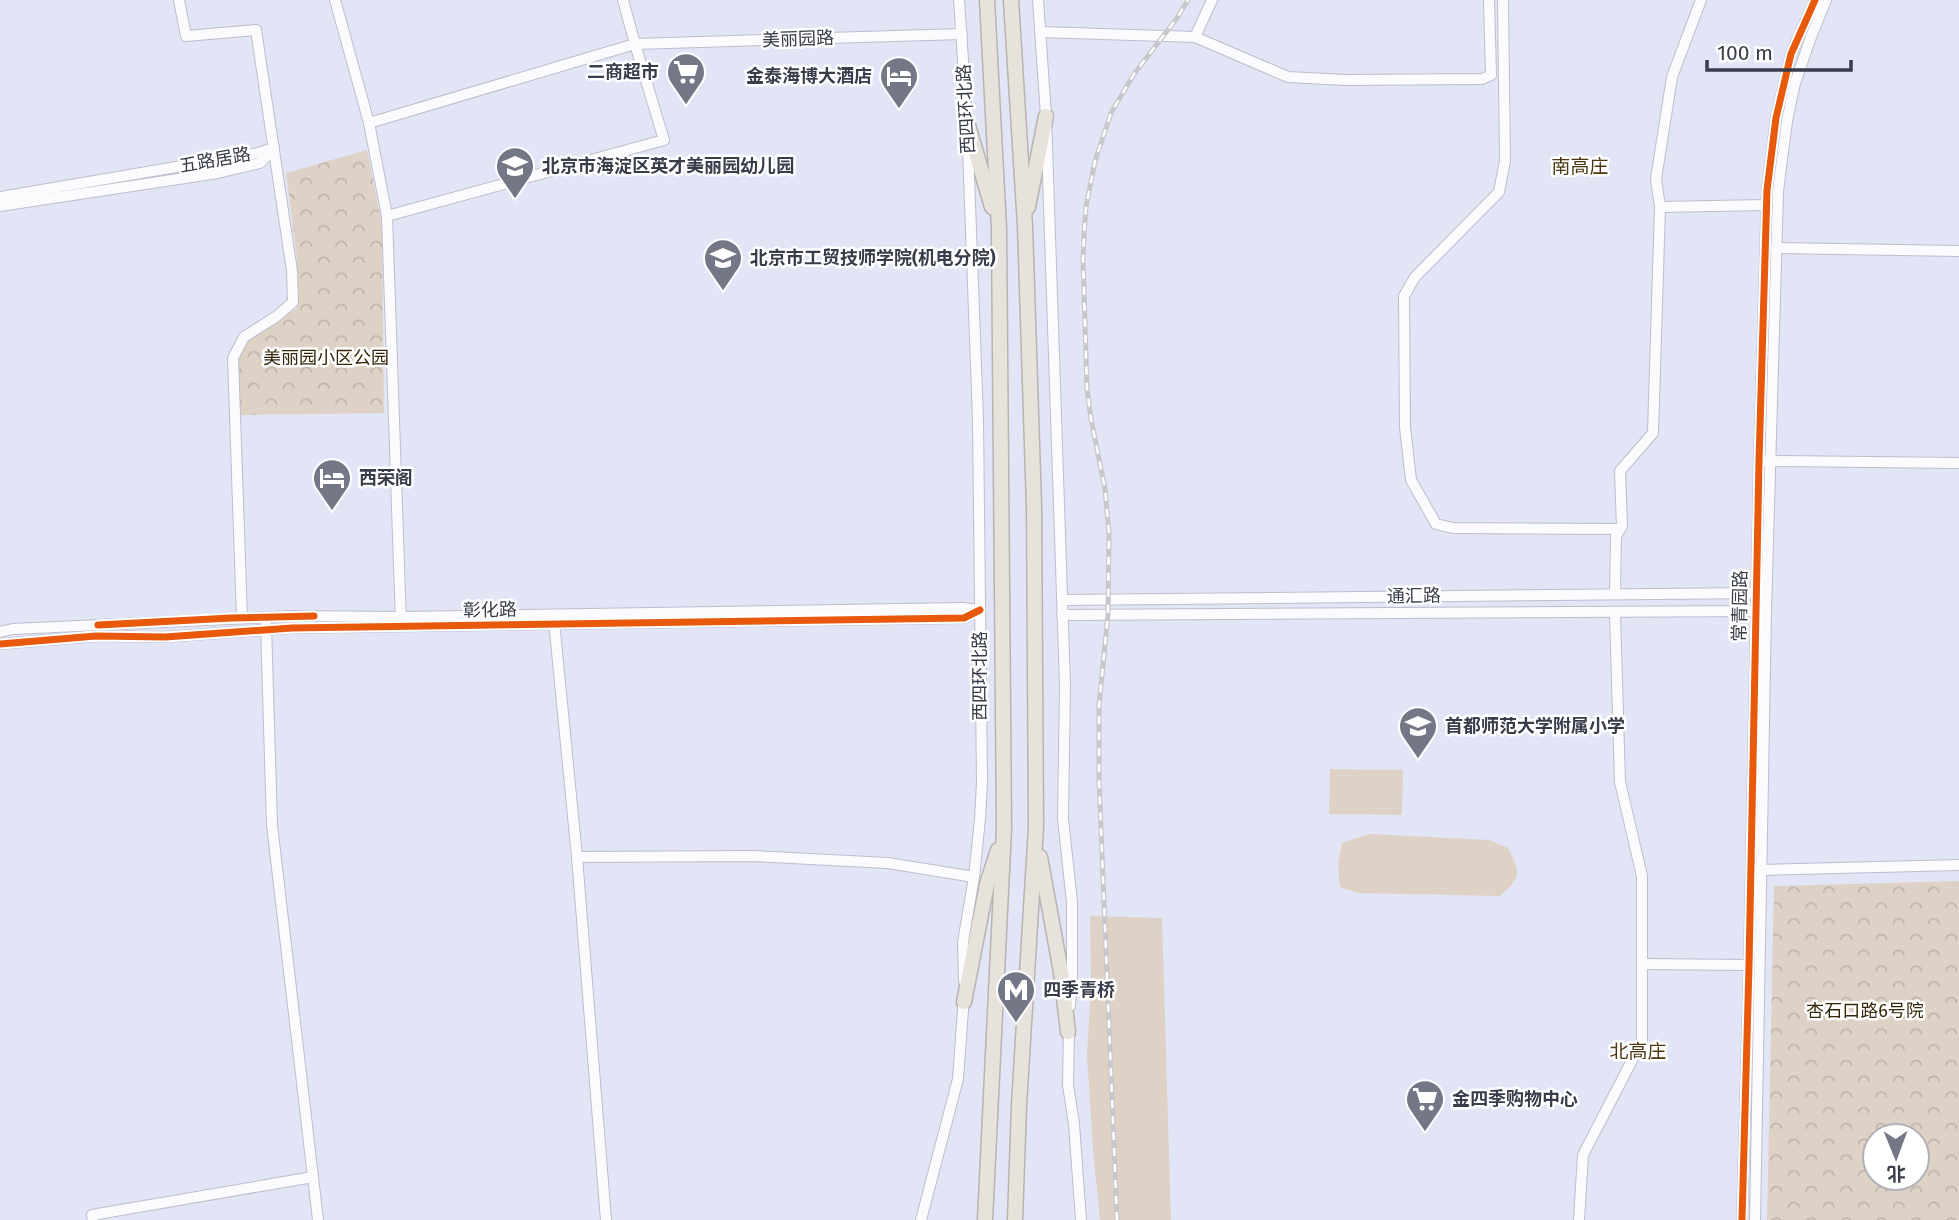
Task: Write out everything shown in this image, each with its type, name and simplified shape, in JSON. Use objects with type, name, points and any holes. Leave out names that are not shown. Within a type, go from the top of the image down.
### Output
[{"type":"highway","name":"西四环北路","points":[[985,1220],[1004,828],[999,229],[987,0]]},
{"type":"highway","points":[[1011,0],[1024,226],[1034,507],[1036,827],[1019,1091],[1015,1220]]},
{"type":"highway","points":[[1024,226],[1046,116]]},
{"type":"highway","points":[[967,122],[999,229]]},
{"type":"highway","points":[[1036,827],[1044,886],[1061,972],[1068,1032]]},
{"type":"highway","points":[[964,1002],[988,884],[1004,828]]},
{"type":"street","points":[[180,0],[186,36],[256,30],[292,271],[293,302],[244,337],[233,358],[242,618]]},
{"type":"street","points":[[335,0],[369,123],[387,216],[401,622]]},
{"type":"street","points":[[387,216],[664,139],[623,0]]},
{"type":"street","name":"西四环北路","points":[[921,1220],[957,1079],[964,1002],[963,942],[974,877],[982,798],[978,420],[960,0]]},
{"type":"street","points":[[1038,0],[1046,116],[1065,685],[1063,819],[1072,915],[1068,1085],[1074,1124],[1081,1220]]},
{"type":"street","points":[[1195,37],[1212,0]]},
{"type":"street","points":[[1040,32],[1195,37],[1288,77],[1345,80],[1482,79],[1491,75],[1489,0]]},
{"type":"street","points":[[1503,0],[1505,161],[1499,192],[1415,277],[1404,296],[1405,427],[1410,480],[1436,524],[1453,528],[1620,529]]},
{"type":"street","points":[[1615,594],[1616,536],[1622,526],[1620,471],[1653,433],[1660,207],[1656,179],[1672,77],[1702,0]]},
{"type":"street","name":"常青园路","points":[[1762,593],[1759,461],[1766,205],[1771,153],[1791,54],[1815,0]]},
{"type":"street","name":"常青园路","points":[[1742,1220],[1761,611],[1770,461],[1780,167],[1795,83],[1826,0]]},
{"type":"street","name":"美丽园路","points":[[369,123],[635,44],[962,34]]},
{"type":"street","name":"五路居路","points":[[0,197],[274,148]]},
{"type":"street","name":"五路居路","points":[[0,206],[218,173],[260,163],[274,148]]},
{"type":"street","points":[[1660,207],[1766,205]]},
{"type":"street","points":[[1776,248],[1959,251]]},
{"type":"street","points":[[1759,461],[1959,463]]},
{"type":"street","name":"通汇路","points":[[1062,600],[1762,593]]},
{"type":"street","name":"彰化路","points":[[0,644],[96,636],[165,637],[401,622],[964,618],[980,610]]},
{"type":"street","name":"常青园路","points":[[1755,1220],[1761,870],[1761,611]]},
{"type":"street","name":"通汇路","points":[[1062,615],[1761,611]]},
{"type":"street","points":[[1579,1220],[1583,1155],[1642,1041],[1642,876],[1620,782],[1615,613]]},
{"type":"street","points":[[266,617],[272,825],[318,1220]]},
{"type":"street","name":"彰化路","points":[[0,632],[13,629],[266,617],[401,622]]},
{"type":"street","points":[[554,620],[577,857],[606,1220]]},
{"type":"street","points":[[577,857],[752,856],[888,863],[974,877]]},
{"type":"street","points":[[1761,870],[1959,865]]},
{"type":"street","points":[[1642,964],[1749,965]]},
{"type":"street","points":[[93,1217],[313,1177]]},
{"type":"green space","name":"美丽园小区公园","points":[[367,150],[382,225],[384,413],[241,415],[237,361],[248,341],[297,308],[297,258],[286,173]]},
{"type":"green space","points":[[1330,769],[1403,770],[1402,815],[1329,814]]},
{"type":"green space","points":[[1370,834],[1489,840],[1508,848],[1517,875],[1500,896],[1358,893],[1340,887],[1338,864],[1342,843]]},
{"type":"green space","name":"杏石口路6号院","points":[[1959,881],[1959,1220],[1767,1220],[1774,886]]},
{"type":"green space","points":[[1090,916],[1162,918],[1171,1220],[1100,1220],[1087,1056],[1091,982]]},
{"type":"railway","points":[[1117,1220],[1099,780],[1099,706],[1108,614],[1109,533],[1105,489],[1087,389],[1084,235],[1086,207],[1095,161],[1111,113],[1134,74],[1188,0]]},
{"type":"cycle path","points":[[1742,1220],[1767,190],[1776,118],[1791,54],[1815,0]]},
{"type":"cycle path","points":[[0,644],[96,636],[165,637],[292,628],[964,618],[980,610]]},
{"type":"cycle path","points":[[98,625],[314,616]]},
{"type":"place","name":"二商超市","points":[[686,106]]},
{"type":"place","name":"金泰海博大酒店","points":[[899,110]]},
{"type":"place","name":"北京市海淀区英才美丽园幼儿园","points":[[515,200]]},
{"type":"place","name":"北京市工贸技师学院(机电分院)","points":[[723,292]]},
{"type":"place","name":"西荣阁","points":[[332,512]]},
{"type":"place","name":"首都师范大学附属小学","points":[[1418,760]]},
{"type":"place","name":"四季青桥","points":[[1016,1024]]},
{"type":"place","name":"金四季购物中心","points":[[1425,1133]]},
{"type":"district","name":"南高庄","points":[[1580,166]]},
{"type":"district","name":"北高庄","points":[[1638,1051]]}]
